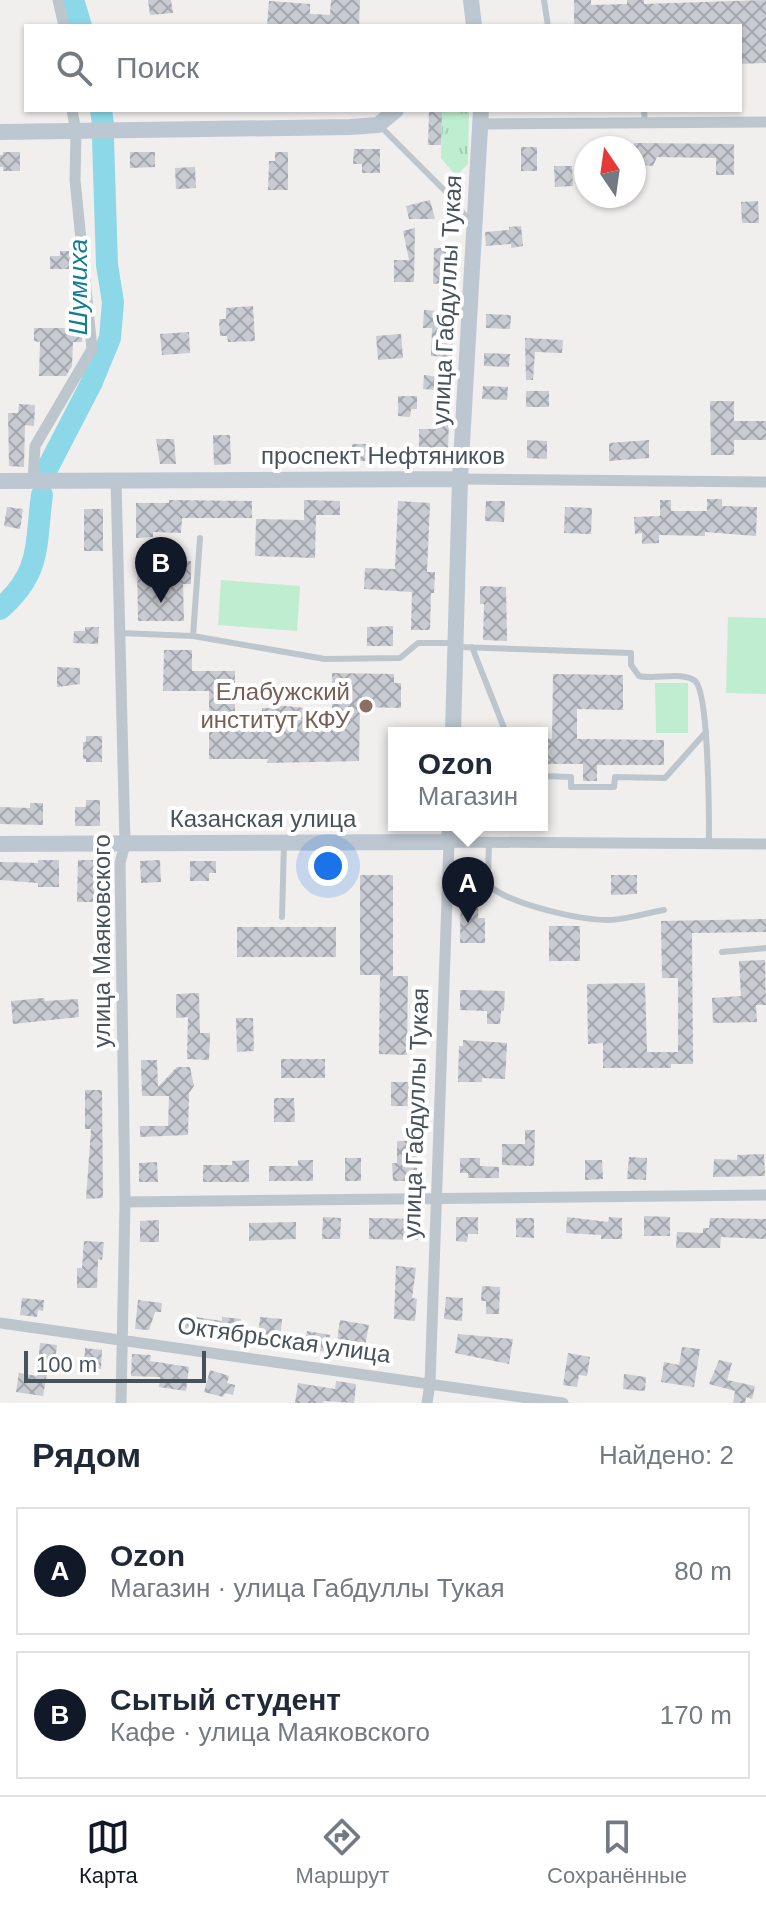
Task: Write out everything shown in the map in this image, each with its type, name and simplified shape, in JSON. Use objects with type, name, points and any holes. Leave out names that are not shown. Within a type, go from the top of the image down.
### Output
[{"type":"main road","points":[[471,0],[471,24]]},
{"type":"main road","points":[[0,132],[378,125],[394,112]]},
{"type":"main road","name":"улица Габдуллы Тукая","points":[[454,727],[461,646],[460,479],[481,117]]},
{"type":"main road","name":"проспект Нефтяников","points":[[0,481],[460,479]]},
{"type":"main road","name":"Казанская улица","points":[[0,844],[284,843],[450,833]]},
{"type":"street","points":[[58,0],[64,24]]},
{"type":"street","points":[[33,481],[35,446],[92,349],[75,180],[76,132],[72,112]]},
{"type":"street","points":[[481,117],[644,116],[766,122]]},
{"type":"street","name":"проспект Нефтяников","points":[[460,479],[766,482]]},
{"type":"street","name":"улица Маяковского","points":[[116,480],[125,844],[120,863],[125,1202],[121,1403]]},
{"type":"street","name":"Казанская улица","points":[[450,833],[489,842],[766,844]]},
{"type":"street","name":"улица Габдуллы Тукая","points":[[427,1403],[450,833]]},
{"type":"street","points":[[125,1202],[766,1195]]},
{"type":"street","name":"Октябрьская улица","points":[[0,1323],[563,1403]]},
{"type":"lane","points":[[544,0],[548,24]]},
{"type":"lane","points":[[378,125],[452,198],[474,228]]},
{"type":"lane","points":[[193,636],[200,538]]},
{"type":"lane","points":[[120,633],[193,636],[325,659],[400,658],[418,643],[631,653],[631,665],[639,676],[687,677],[697,683],[703,694],[709,843]]},
{"type":"lane","points":[[461,646],[503,727]]},
{"type":"lane","points":[[548,776],[571,777],[571,787],[614,787],[615,777],[665,778],[706,732]]},
{"type":"lane","points":[[489,842],[488,878],[492,888],[518,902],[583,918],[611,920],[664,910]]},
{"type":"lane","points":[[282,917],[284,843]]},
{"type":"lane","points":[[722,952],[766,948]]},
{"type":"green space","points":[[442,112],[469,112],[468,164],[456,176],[441,158]]},
{"type":"green space","points":[[221,580],[300,586],[297,631],[218,625]]},
{"type":"green space","points":[[728,617],[766,618],[766,694],[726,693]]},
{"type":"green space","points":[[655,683],[688,683],[688,733],[656,733]]},
{"type":"building","points":[[148,0],[171,0],[173,13],[150,15]]},
{"type":"building","points":[[331,0],[360,0],[359,24],[267,24],[269,1],[310,4],[310,14],[330,15]]},
{"type":"building","points":[[574,0],[591,0],[591,5],[627,4],[627,0],[644,0],[644,4],[766,0],[766,63],[742,64],[742,24],[574,24]]},
{"type":"building","points":[[429,112],[442,112],[441,145],[428,145]]},
{"type":"building","points":[[646,143],[734,144],[734,175],[716,175],[716,158],[657,157],[653,166],[646,165]]},
{"type":"building","points":[[521,147],[537,147],[537,171],[521,171]]},
{"type":"building","points":[[354,149],[380,149],[380,173],[362,173],[362,164],[353,164]]},
{"type":"building","points":[[3,152],[20,152],[20,171],[3,171],[0,155]]},
{"type":"building","points":[[130,152],[155,152],[155,167],[130,168]]},
{"type":"building","points":[[275,152],[288,152],[288,190],[268,190],[269,161],[275,161]]},
{"type":"building","points":[[554,166],[572,166],[573,186],[555,187]]},
{"type":"building","points":[[195,167],[196,188],[176,189],[175,168]]},
{"type":"building","points":[[430,200],[435,219],[409,219],[406,206]]},
{"type":"building","points":[[758,201],[759,223],[742,223],[741,202]]},
{"type":"building","points":[[521,226],[523,246],[486,246],[485,232]]},
{"type":"building","points":[[415,228],[414,282],[394,282],[394,260],[409,260],[403,231]]},
{"type":"building","points":[[434,248],[452,248],[454,282],[433,284]]},
{"type":"building","points":[[60,251],[74,251],[75,269],[50,269],[50,256],[60,256]]},
{"type":"building","points":[[253,306],[255,341],[228,342],[227,336],[220,336],[219,319],[226,319],[226,308]]},
{"type":"building","points":[[424,310],[438,311],[438,318],[455,318],[452,357],[431,356],[432,328],[423,328]]},
{"type":"building","points":[[486,314],[511,315],[510,329],[486,328]]},
{"type":"building","points":[[34,328],[81,328],[82,342],[73,342],[72,366],[66,376],[39,376],[40,342],[34,341]]},
{"type":"building","points":[[189,332],[190,353],[162,355],[160,334]]},
{"type":"building","points":[[401,334],[403,358],[378,360],[376,336]]},
{"type":"building","points":[[525,338],[563,340],[562,353],[535,352],[533,380],[526,380]]},
{"type":"building","points":[[484,353],[510,354],[509,367],[484,366]]},
{"type":"building","points":[[424,375],[448,378],[447,391],[423,389]]},
{"type":"building","points":[[483,386],[508,387],[507,400],[482,399]]},
{"type":"building","points":[[526,391],[549,391],[549,407],[526,407]]},
{"type":"building","points":[[398,396],[417,396],[417,409],[411,409],[410,417],[398,416]]},
{"type":"building","points":[[710,401],[734,401],[734,421],[766,421],[766,440],[734,440],[734,455],[711,455]]},
{"type":"building","points":[[19,404],[35,405],[34,426],[25,425],[24,467],[9,466],[8,413],[18,413]]},
{"type":"building","points":[[435,422],[449,422],[448,449],[419,448],[419,429],[435,429]]},
{"type":"building","points":[[213,435],[230,435],[231,464],[214,465]]},
{"type":"building","points":[[156,439],[174,439],[176,464],[160,464]]},
{"type":"building","points":[[527,440],[547,441],[547,459],[527,458]]},
{"type":"building","points":[[649,440],[649,458],[609,461],[609,443]]},
{"type":"building","points":[[352,444],[371,444],[371,461],[352,461]]},
{"type":"building","points":[[707,499],[722,499],[722,506],[757,507],[756,536],[705,532],[705,536],[659,535],[659,543],[642,544],[642,533],[635,534],[634,517],[660,516],[660,500],[671,500],[671,511],[707,511]]},
{"type":"building","points":[[169,500],[252,501],[252,518],[182,518],[181,533],[153,532],[153,537],[136,538],[136,503],[169,503]]},
{"type":"building","points":[[304,500],[340,501],[340,515],[316,515],[315,558],[255,556],[256,519],[304,520]]},
{"type":"building","points":[[398,501],[430,503],[427,572],[435,572],[430,630],[411,630],[412,592],[364,589],[365,568],[395,569]]},
{"type":"building","points":[[486,501],[505,501],[504,522],[485,521]]},
{"type":"building","points":[[7,507],[23,509],[20,529],[4,526]]},
{"type":"building","points":[[565,507],[592,508],[591,534],[564,533]]},
{"type":"building","points":[[84,509],[103,509],[103,551],[84,551]]},
{"type":"building","name":"Елабужский институт КФУ","points":[[191,561],[191,584],[183,584],[184,621],[138,621],[137,562]]},
{"type":"building","points":[[480,586],[506,587],[507,641],[483,640],[484,604],[480,604]]},
{"type":"building","points":[[393,626],[393,646],[367,646],[367,627]]},
{"type":"building","points":[[85,627],[99,627],[98,644],[73,643],[74,631],[85,631]]},
{"type":"building","name":"Елабужский институт КФУ","points":[[164,650],[192,650],[192,671],[235,671],[235,717],[262,717],[262,708],[275,708],[275,705],[305,708],[305,717],[332,717],[332,673],[394,674],[394,683],[401,683],[401,708],[360,707],[359,761],[267,763],[268,759],[209,759],[209,691],[163,691]]},
{"type":"building","points":[[57,667],[80,668],[80,684],[57,687]]},
{"type":"building","points":[[553,674],[623,675],[623,710],[577,709],[577,739],[664,740],[664,765],[597,765],[597,781],[583,781],[583,764],[548,764],[548,739],[552,739]]},
{"type":"building","points":[[86,736],[102,736],[102,762],[86,762],[83,759]]},
{"type":"building","points":[[86,800],[100,800],[100,826],[75,826],[75,807],[86,807]]},
{"type":"building","points":[[30,803],[43,803],[43,825],[0,824],[0,807],[30,808]]},
{"type":"building","points":[[38,860],[59,860],[59,887],[38,887],[38,883],[0,880],[0,862],[38,863]]},
{"type":"building","points":[[78,860],[100,860],[100,902],[77,902]]},
{"type":"building","points":[[160,860],[161,882],[141,883],[140,861]]},
{"type":"building","points":[[190,861],[216,861],[216,873],[209,873],[209,881],[190,881]]},
{"type":"building","points":[[459,862],[479,864],[478,918],[485,918],[485,943],[460,943]]},
{"type":"building","points":[[360,875],[393,875],[393,976],[408,976],[407,1055],[379,1054],[380,975],[360,975]]},
{"type":"building","points":[[611,875],[637,875],[637,894],[611,895]]},
{"type":"building","points":[[766,919],[766,932],[692,933],[693,1064],[671,1064],[671,1068],[603,1068],[603,1043],[588,1044],[587,984],[645,983],[647,1052],[678,1052],[678,978],[662,978],[661,921]]},
{"type":"building","points":[[549,926],[580,926],[580,961],[549,961]]},
{"type":"building","points":[[237,927],[336,927],[336,957],[237,957]]},
{"type":"building","points":[[765,960],[766,1005],[756,1005],[757,1022],[713,1023],[712,998],[741,996],[739,961]]},
{"type":"building","points":[[460,990],[505,991],[500,1024],[487,1024],[487,1011],[460,1010]]},
{"type":"building","points":[[199,993],[200,1033],[210,1033],[209,1060],[187,1059],[188,1017],[176,1018],[176,994]]},
{"type":"building","points":[[44,998],[45,1001],[78,999],[79,1017],[13,1024],[11,1001]]},
{"type":"building","points":[[236,1018],[253,1018],[254,1051],[237,1052]]},
{"type":"building","points":[[463,1040],[507,1043],[505,1079],[482,1078],[482,1082],[458,1082],[459,1046],[463,1046]]},
{"type":"building","points":[[281,1059],[325,1059],[325,1078],[281,1078]]},
{"type":"building","points":[[141,1060],[157,1060],[158,1087],[177,1067],[190,1067],[194,1086],[189,1093],[188,1135],[140,1137],[140,1126],[168,1126],[169,1096],[142,1096]]},
{"type":"building","points":[[391,1082],[422,1082],[422,1106],[391,1106]]},
{"type":"building","points":[[85,1090],[102,1090],[103,1198],[86,1199],[91,1129],[85,1129]]},
{"type":"building","points":[[274,1098],[294,1098],[295,1122],[274,1122]]},
{"type":"building","points":[[525,1130],[535,1130],[534,1166],[502,1165],[502,1144],[525,1144]]},
{"type":"building","points":[[397,1141],[410,1141],[410,1150],[417,1150],[417,1181],[393,1181],[392,1163],[397,1163]]},
{"type":"building","points":[[764,1154],[765,1176],[713,1177],[714,1159],[737,1160],[737,1155]]},
{"type":"building","points":[[629,1157],[647,1158],[646,1180],[627,1179]]},
{"type":"building","points":[[345,1158],[361,1158],[361,1181],[345,1181]]},
{"type":"building","points":[[460,1158],[480,1158],[480,1166],[499,1167],[499,1178],[468,1178],[468,1173],[460,1173]]},
{"type":"building","points":[[249,1160],[249,1182],[203,1182],[203,1165],[232,1165],[232,1161]]},
{"type":"building","points":[[298,1160],[313,1160],[313,1181],[269,1181],[269,1166],[298,1166]]},
{"type":"building","points":[[585,1160],[602,1160],[603,1179],[585,1180]]},
{"type":"building","points":[[157,1162],[158,1182],[139,1182],[139,1163]]},
{"type":"building","points":[[644,1216],[670,1217],[670,1236],[644,1236]]},
{"type":"building","points":[[323,1217],[341,1218],[340,1239],[322,1239]]},
{"type":"building","points":[[456,1217],[478,1217],[478,1234],[468,1234],[467,1242],[456,1241]]},
{"type":"building","points":[[567,1217],[608,1222],[609,1217],[622,1218],[622,1239],[566,1233]]},
{"type":"building","points":[[369,1218],[418,1219],[418,1240],[369,1239]]},
{"type":"building","points":[[516,1218],[534,1218],[534,1238],[516,1237]]},
{"type":"building","points":[[710,1218],[766,1219],[766,1239],[721,1237],[720,1248],[676,1248],[677,1232],[703,1233],[703,1228],[709,1228]]},
{"type":"building","points":[[159,1220],[159,1242],[140,1242],[140,1221]]},
{"type":"building","points":[[296,1222],[296,1239],[249,1241],[249,1223]]},
{"type":"building","points":[[84,1241],[104,1242],[102,1260],[98,1259],[97,1288],[77,1288],[77,1268],[82,1268]]},
{"type":"building","points":[[396,1266],[416,1268],[412,1298],[417,1299],[415,1321],[394,1319]]},
{"type":"building","points":[[482,1286],[500,1287],[499,1314],[486,1314],[486,1301],[481,1301]]},
{"type":"building","points":[[446,1297],[463,1298],[462,1321],[444,1319]]},
{"type":"building","points":[[22,1298],[44,1300],[43,1311],[38,1310],[37,1317],[20,1315]]},
{"type":"building","points":[[138,1300],[162,1303],[161,1312],[155,1312],[149,1330],[135,1329]]},
{"type":"building","points":[[183,1315],[222,1321],[222,1317],[241,1319],[239,1337],[199,1329],[198,1334],[180,1331]]},
{"type":"building","points":[[260,1317],[282,1319],[280,1341],[258,1339]]},
{"type":"building","points":[[340,1320],[369,1325],[365,1346],[337,1341]]},
{"type":"building","points":[[307,1331],[330,1335],[327,1352],[304,1348]]},
{"type":"building","points":[[458,1334],[513,1339],[509,1364],[455,1353]]},
{"type":"building","points":[[40,1343],[57,1345],[55,1362],[49,1362],[43,1396],[16,1392],[19,1373],[37,1376]]},
{"type":"building","points":[[682,1347],[700,1349],[694,1387],[661,1382],[664,1362],[679,1365]]},
{"type":"building","points":[[85,1348],[102,1350],[101,1369],[84,1368]]},
{"type":"building","points":[[568,1353],[590,1357],[587,1376],[579,1375],[577,1387],[563,1385]]},
{"type":"building","points":[[132,1354],[151,1355],[150,1361],[189,1367],[186,1391],[159,1387],[160,1377],[131,1376]]},
{"type":"building","points":[[719,1360],[732,1363],[727,1380],[755,1386],[752,1399],[746,1397],[745,1403],[733,1403],[735,1391],[709,1384]]},
{"type":"building","points":[[210,1370],[229,1376],[227,1383],[235,1385],[233,1395],[225,1393],[223,1397],[204,1392]]},
{"type":"building","points":[[624,1374],[646,1377],[645,1391],[623,1389]]},
{"type":"building","points":[[336,1381],[356,1384],[354,1403],[295,1403],[298,1383],[335,1389]]},
{"type":"waterway","name":"Шумиха","points":[[73,0],[80,24]]},
{"type":"waterway","name":"Шумиха","points":[[101,112],[103,124]]},
{"type":"waterway","name":"Шумиха","points":[[47,469],[91,384],[110,338],[113,302],[107,265],[103,139]]},
{"type":"waterway","name":"Шумиха","points":[[0,609],[14,596],[30,570],[37,544],[42,495]]},
{"type":"place","name":"Сытый студент","points":[[161,603]]},
{"type":"place","name":"Елабужский институт КФУ","points":[[366,706]]},
{"type":"place","name":"Ozon","points":[[468,923]]}]
